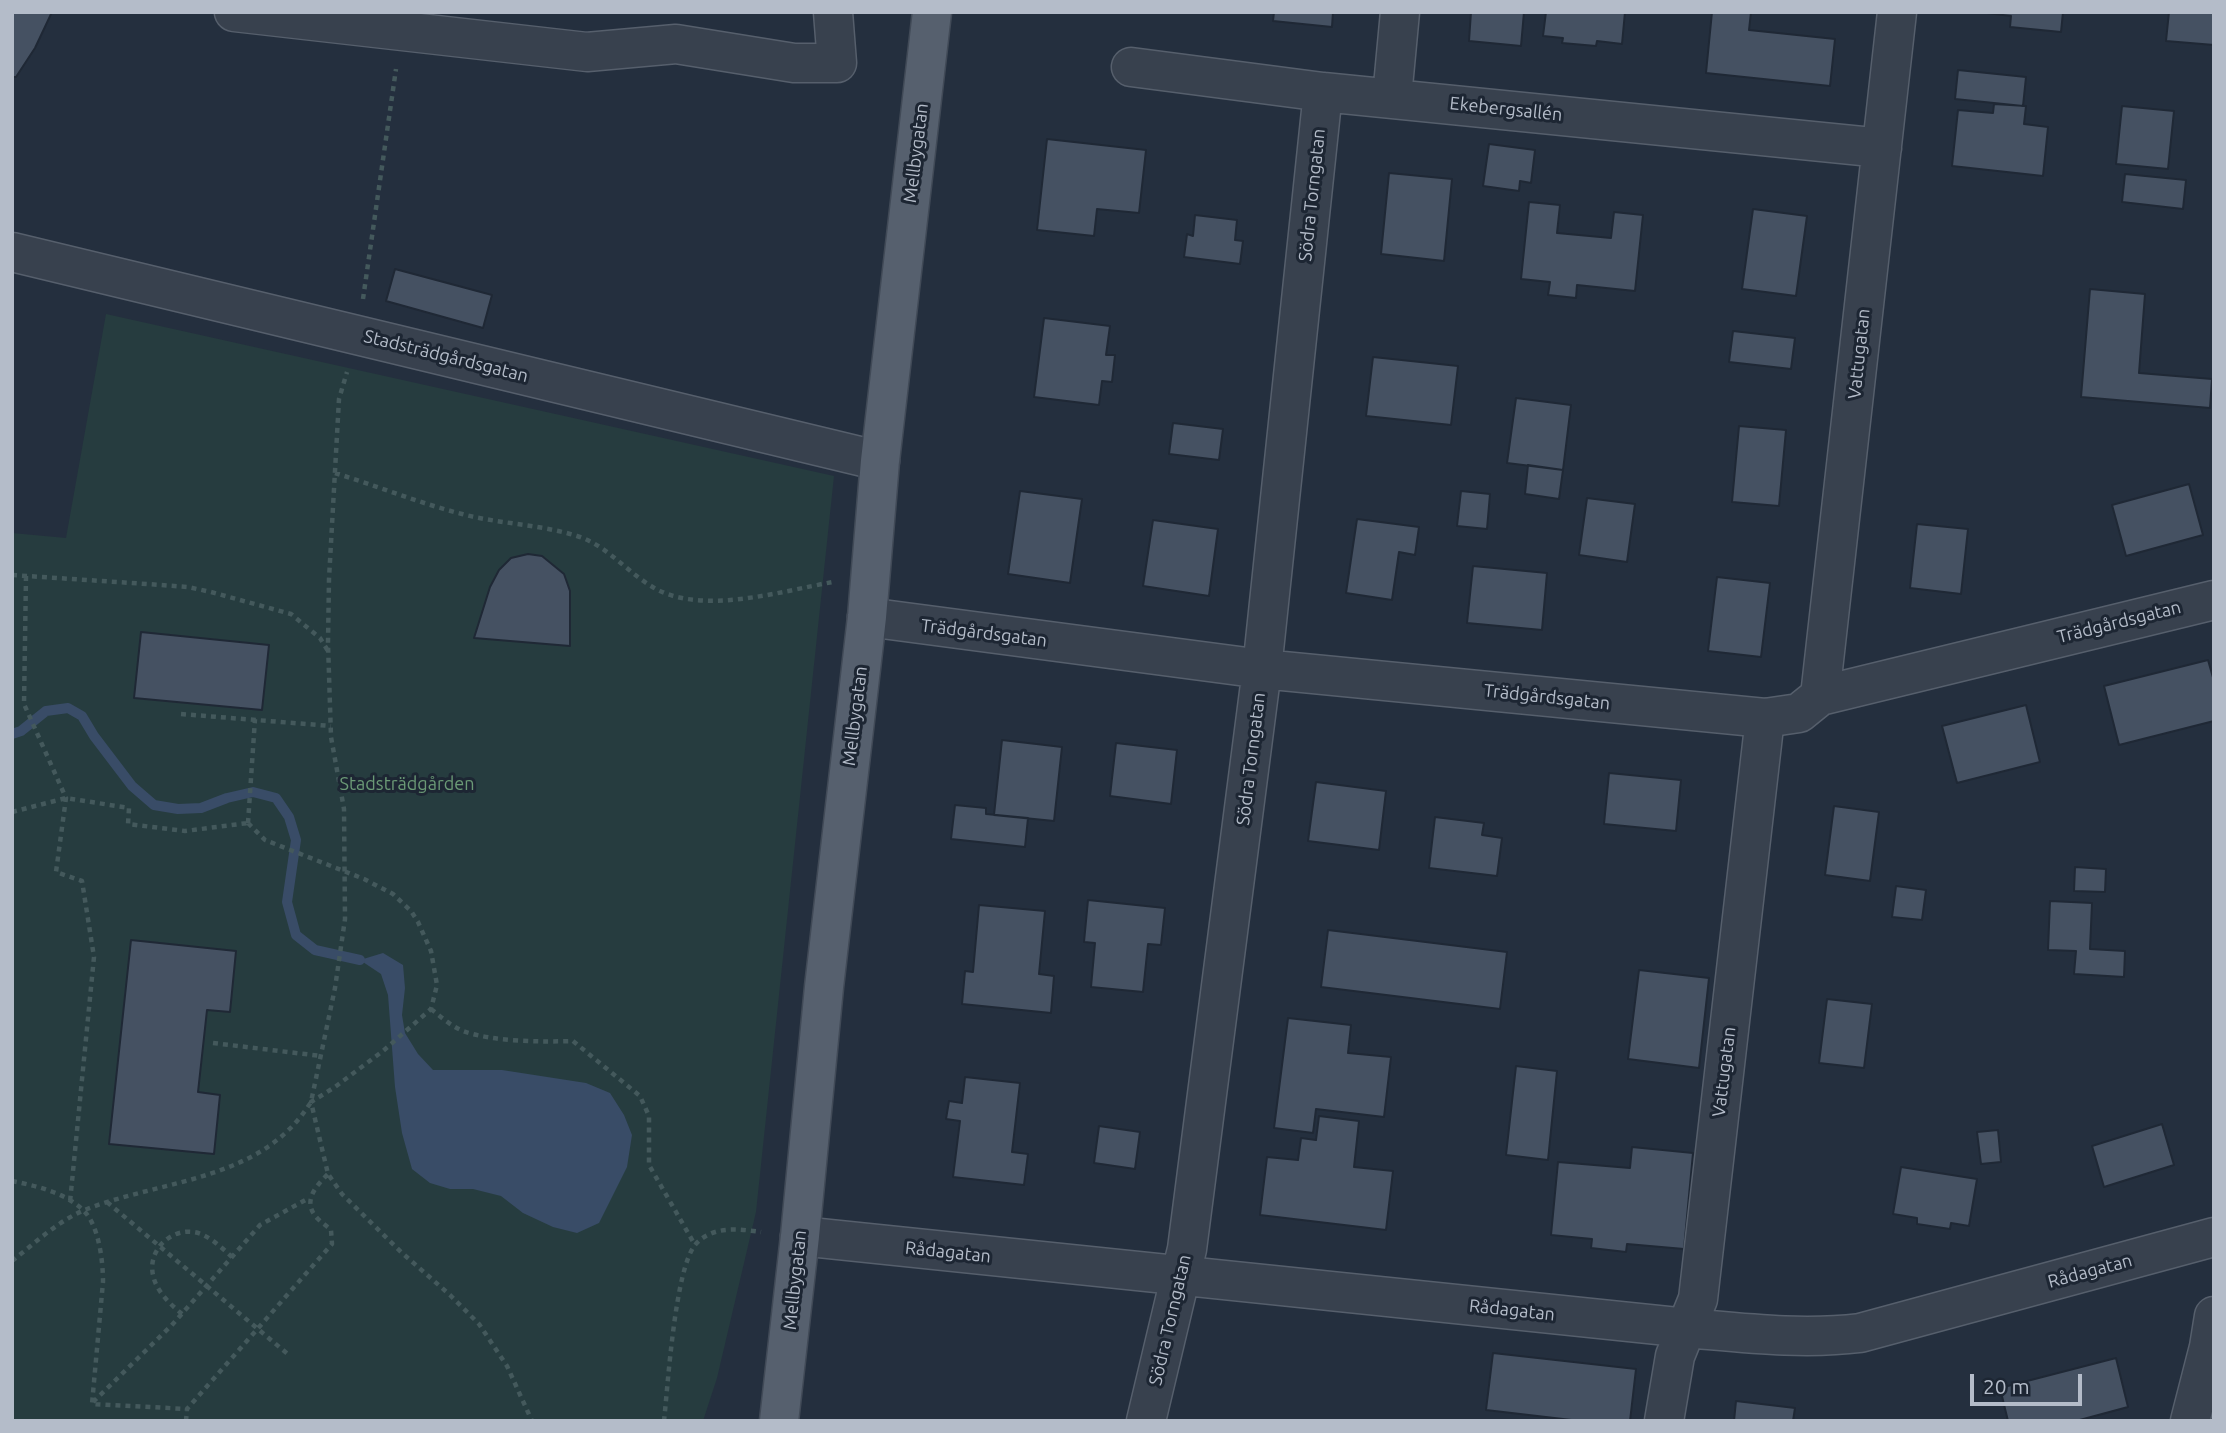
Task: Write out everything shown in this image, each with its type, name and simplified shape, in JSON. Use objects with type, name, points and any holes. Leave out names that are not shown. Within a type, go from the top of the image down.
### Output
[{"type":"main road","name":"Mellbygatan","points":[[777,1415],[800,1236],[823,998],[867,617],[880,461],[932,12]]},
{"type":"street","points":[[234,12],[587,52],[676,44],[794,63],[837,63],[833,12]]},
{"type":"street","points":[[1392,97],[1400,12]]},
{"type":"street","name":"Vattugatan","points":[[1820,696],[1896,12]]},
{"type":"street","name":"Ekebergsallén","points":[[1131,67],[1323,92],[1882,148]]},
{"type":"street","name":"Södra Torngatan","points":[[1146,1421],[1189,1235],[1262,669],[1323,92]]},
{"type":"street","name":"Stadsträdgårdsgatan","points":[[12,252],[880,461]]},
{"type":"street","name":"Trädgårdsgatan","points":[[867,617],[1262,669],[1765,718],[1799,713],[1820,696],[2214,600]]},
{"type":"street","name":"Vattugatan","points":[[1664,1421],[1675,1356],[1698,1298],[1765,718]]},
{"type":"street","name":"Rådagatan","points":[[800,1236],[1786,1336],[1860,1333],[2214,1237]]},
{"type":"street","points":[[2190,1421],[2214,1316]]},
{"type":"path","points":[[12,1261],[50,1231],[84,1210],[184,1183],[242,1162],[292,1127],[312,1102],[335,988],[345,919],[344,809],[331,737],[329,651],[329,579],[339,399],[358,335],[401,32]]},
{"type":"path","points":[[335,473],[463,514],[532,525],[589,540],[653,588],[683,599],[729,600],[758,596],[833,582],[872,567]]},
{"type":"path","points":[[12,575],[188,587],[211,592],[291,614],[320,638],[329,651]]},
{"type":"path","points":[[26,576],[24,704],[66,798],[56,872],[82,881],[94,957],[69,1202]]},
{"type":"path","points":[[181,714],[331,726]]},
{"type":"path","points":[[248,823],[255,719]]},
{"type":"path","points":[[12,812],[66,798],[129,808],[128,824],[185,831],[248,823]]},
{"type":"path","points":[[248,823],[265,840],[382,887],[402,903],[418,922],[428,941],[436,973],[436,996],[431,1009],[383,1051],[312,1102]]},
{"type":"path","points":[[431,1009],[463,1031],[534,1042],[573,1041],[635,1090],[649,1116],[649,1165],[695,1245]]},
{"type":"path","points":[[212,1043],[321,1056]]},
{"type":"path","points":[[312,1102],[328,1174],[360,1213],[479,1324],[507,1366],[532,1421]]},
{"type":"path","points":[[186,1421],[187,1409],[332,1244],[331,1230],[314,1215],[310,1204],[316,1186],[328,1174]]},
{"type":"path","points":[[12,1181],[50,1191],[84,1210],[99,1243],[103,1265],[92,1404]]},
{"type":"path","points":[[92,1404],[182,1314],[260,1225],[310,1198]]},
{"type":"path","points":[[107,1202],[290,1356]]},
{"type":"path","points":[[664,1421],[680,1289],[695,1245],[706,1237],[729,1228],[800,1236]]},
{"type":"path","points":[[182,1314],[165,1297],[155,1281],[153,1258],[165,1240],[178,1233],[191,1232],[205,1236],[232,1257]]},
{"type":"path","points":[[92,1404],[187,1409]]},
{"type":"green space","name":"Stadsträdgården","points":[[106,314],[834,476],[756,1212],[717,1378],[703,1421],[12,1421],[12,533],[66,538]]},
{"type":"water","points":[[383,953],[403,965],[405,988],[402,1015],[405,1033],[418,1054],[433,1070],[502,1070],[586,1083],[610,1093],[624,1115],[632,1135],[627,1167],[599,1223],[577,1233],[553,1227],[523,1213],[501,1196],[473,1189],[450,1189],[430,1183],[412,1169],[402,1133],[395,1087],[388,995],[381,974],[360,960]]},
{"type":"building","points":[[12,12],[52,12],[35,48],[16,77],[12,77]]},
{"type":"building","points":[[1274,12],[1333,12],[1332,27],[1273,21]]},
{"type":"building","points":[[1471,12],[1524,12],[1521,46],[1469,41]]},
{"type":"building","points":[[1546,12],[1625,12],[1622,44],[1597,41],[1596,46],[1562,43],[1563,38],[1543,36]]},
{"type":"building","points":[[1712,12],[1751,12],[1749,30],[1835,39],[1830,86],[1706,73]]},
{"type":"building","points":[[1979,12],[2063,12],[2061,32],[2010,27],[2011,16]]},
{"type":"building","points":[[2169,12],[2214,12],[2214,45],[2166,41]]},
{"type":"building","points":[[1958,70],[2026,77],[2023,106],[1955,99]]},
{"type":"building","points":[[1994,104],[2026,106],[2024,124],[2048,127],[2043,176],[1952,166],[1958,110],[1993,113]]},
{"type":"building","points":[[2122,106],[2174,111],[2168,169],[2116,164]]},
{"type":"building","points":[[1047,139],[1146,150],[1139,213],[1097,209],[1094,236],[1037,230]]},
{"type":"building","points":[[1489,144],[1535,150],[1531,183],[1520,181],[1519,191],[1483,186]]},
{"type":"building","points":[[1389,173],[1452,179],[1444,261],[1381,254]]},
{"type":"building","points":[[2125,174],[2186,180],[2183,209],[2122,202]]},
{"type":"building","points":[[1529,202],[1560,205],[1557,233],[1611,238],[1614,212],[1643,215],[1635,291],[1577,285],[1576,298],[1548,295],[1550,282],[1521,279]]},
{"type":"building","points":[[1753,209],[1807,216],[1796,296],[1742,289]]},
{"type":"building","points":[[1195,215],[1237,220],[1235,240],[1243,241],[1240,264],[1184,257],[1187,234],[1193,236]]},
{"type":"building","points":[[395,269],[492,295],[483,328],[386,301]]},
{"type":"building","points":[[2090,289],[2145,294],[2139,373],[2212,379],[2210,408],[2081,397]]},
{"type":"building","points":[[1044,318],[1110,326],[1106,355],[1115,355],[1112,382],[1102,381],[1099,405],[1034,397]]},
{"type":"building","points":[[1733,331],[1795,338],[1791,369],[1729,362]]},
{"type":"building","points":[[1373,357],[1458,366],[1451,425],[1366,416]]},
{"type":"building","points":[[1516,398],[1571,405],[1563,470],[1507,463]]},
{"type":"building","points":[[1173,423],[1223,429],[1219,460],[1169,454]]},
{"type":"building","points":[[1739,426],[1786,430],[1779,506],[1732,502]]},
{"type":"building","points":[[1528,465],[1563,470],[1559,499],[1525,494]]},
{"type":"building","points":[[2189,484],[2203,535],[2126,556],[2112,505]]},
{"type":"building","points":[[1020,491],[1082,499],[1070,583],[1008,574]]},
{"type":"building","points":[[1461,491],[1490,494],[1487,529],[1457,526]]},
{"type":"building","points":[[1587,498],[1635,504],[1627,562],[1579,555]]},
{"type":"building","points":[[1357,519],[1419,527],[1415,555],[1399,552],[1392,600],[1346,593]]},
{"type":"building","points":[[1153,520],[1218,529],[1209,596],[1143,586]]},
{"type":"building","points":[[1917,524],[1968,529],[1961,594],[1910,588]]},
{"type":"building","points":[[528,554],[542,556],[564,574],[570,591],[570,646],[474,638],[490,587],[499,570],[511,558]]},
{"type":"building","points":[[1473,566],[1547,573],[1542,630],[1467,623]]},
{"type":"building","points":[[1717,577],[1770,583],[1761,657],[1708,651]]},
{"type":"building","points":[[141,632],[269,645],[262,710],[134,698]]},
{"type":"building","points":[[2208,660],[2214,681],[2214,721],[2119,745],[2104,686]]},
{"type":"building","points":[[2026,705],[2040,762],[1957,783],[1942,726]]},
{"type":"building","points":[[1002,740],[1062,747],[1054,821],[994,815]]},
{"type":"building","points":[[1116,743],[1177,750],[1171,804],[1110,796]]},
{"type":"building","points":[[1609,773],[1681,780],[1676,831],[1604,824]]},
{"type":"building","points":[[1316,782],[1386,791],[1379,850],[1308,841]]},
{"type":"building","points":[[955,805],[986,808],[986,814],[1028,818],[1025,847],[951,839]]},
{"type":"building","points":[[1834,806],[1879,812],[1870,881],[1825,875]]},
{"type":"building","points":[[1435,817],[1484,823],[1482,835],[1502,838],[1497,876],[1429,868]]},
{"type":"building","points":[[2075,867],[2106,869],[2105,892],[2074,891]]},
{"type":"building","points":[[1896,886],[1926,890],[1922,920],[1892,917]]},
{"type":"building","points":[[1088,900],[1165,908],[1161,945],[1148,944],[1143,992],[1091,987],[1095,943],[1084,942]]},
{"type":"building","points":[[2050,901],[2092,903],[2090,949],[2125,951],[2124,977],[2074,974],[2076,951],[2048,950]]},
{"type":"building","points":[[979,905],[1045,911],[1039,974],[1054,976],[1051,1013],[962,1004],[965,971],[973,972]]},
{"type":"building","points":[[1328,930],[1507,952],[1500,1009],[1321,987]]},
{"type":"building","points":[[131,940],[236,951],[230,1012],[207,1010],[198,1092],[220,1095],[214,1154],[109,1144]]},
{"type":"building","points":[[1639,970],[1709,978],[1699,1068],[1628,1059]]},
{"type":"building","points":[[1827,999],[1872,1004],[1864,1068],[1819,1063]]},
{"type":"building","points":[[1288,1018],[1351,1025],[1348,1053],[1391,1057],[1384,1117],[1316,1109],[1313,1133],[1274,1128]]},
{"type":"building","points":[[1516,1066],[1557,1071],[1548,1160],[1506,1155]]},
{"type":"building","points":[[965,1077],[1020,1083],[1012,1152],[1028,1154],[1024,1185],[953,1177],[960,1121],[946,1119],[949,1101],[962,1103]]},
{"type":"building","points":[[1319,1116],[1359,1121],[1354,1167],[1393,1171],[1386,1230],[1260,1215],[1267,1157],[1298,1160],[1301,1138],[1316,1140]]},
{"type":"building","points":[[2162,1124],[2174,1165],[2104,1187],[2092,1146]]},
{"type":"building","points":[[1099,1126],[1140,1132],[1135,1169],[1094,1163]]},
{"type":"building","points":[[1998,1130],[2001,1162],[1981,1164],[1977,1132]]},
{"type":"building","points":[[1632,1147],[1693,1153],[1684,1249],[1627,1244],[1626,1252],[1591,1248],[1592,1239],[1551,1235],[1558,1162],[1630,1168]]},
{"type":"building","points":[[1901,1167],[1977,1179],[1969,1226],[1951,1223],[1950,1229],[1917,1224],[1917,1218],[1893,1214]]},
{"type":"building","points":[[1493,1353],[1636,1369],[1630,1421],[1580,1421],[1486,1410]]},
{"type":"building","points":[[2116,1358],[2128,1407],[2076,1421],[2008,1421],[2000,1388]]},
{"type":"building","points":[[1736,1401],[1795,1408],[1793,1421],[1734,1421]]},
{"type":"waterway","points":[[12,734],[21,731],[46,711],[68,708],[82,716],[132,786],[154,805],[178,809],[201,808],[253,792],[276,798],[289,817],[296,840],[287,902],[296,935],[315,950],[360,960]]}]
